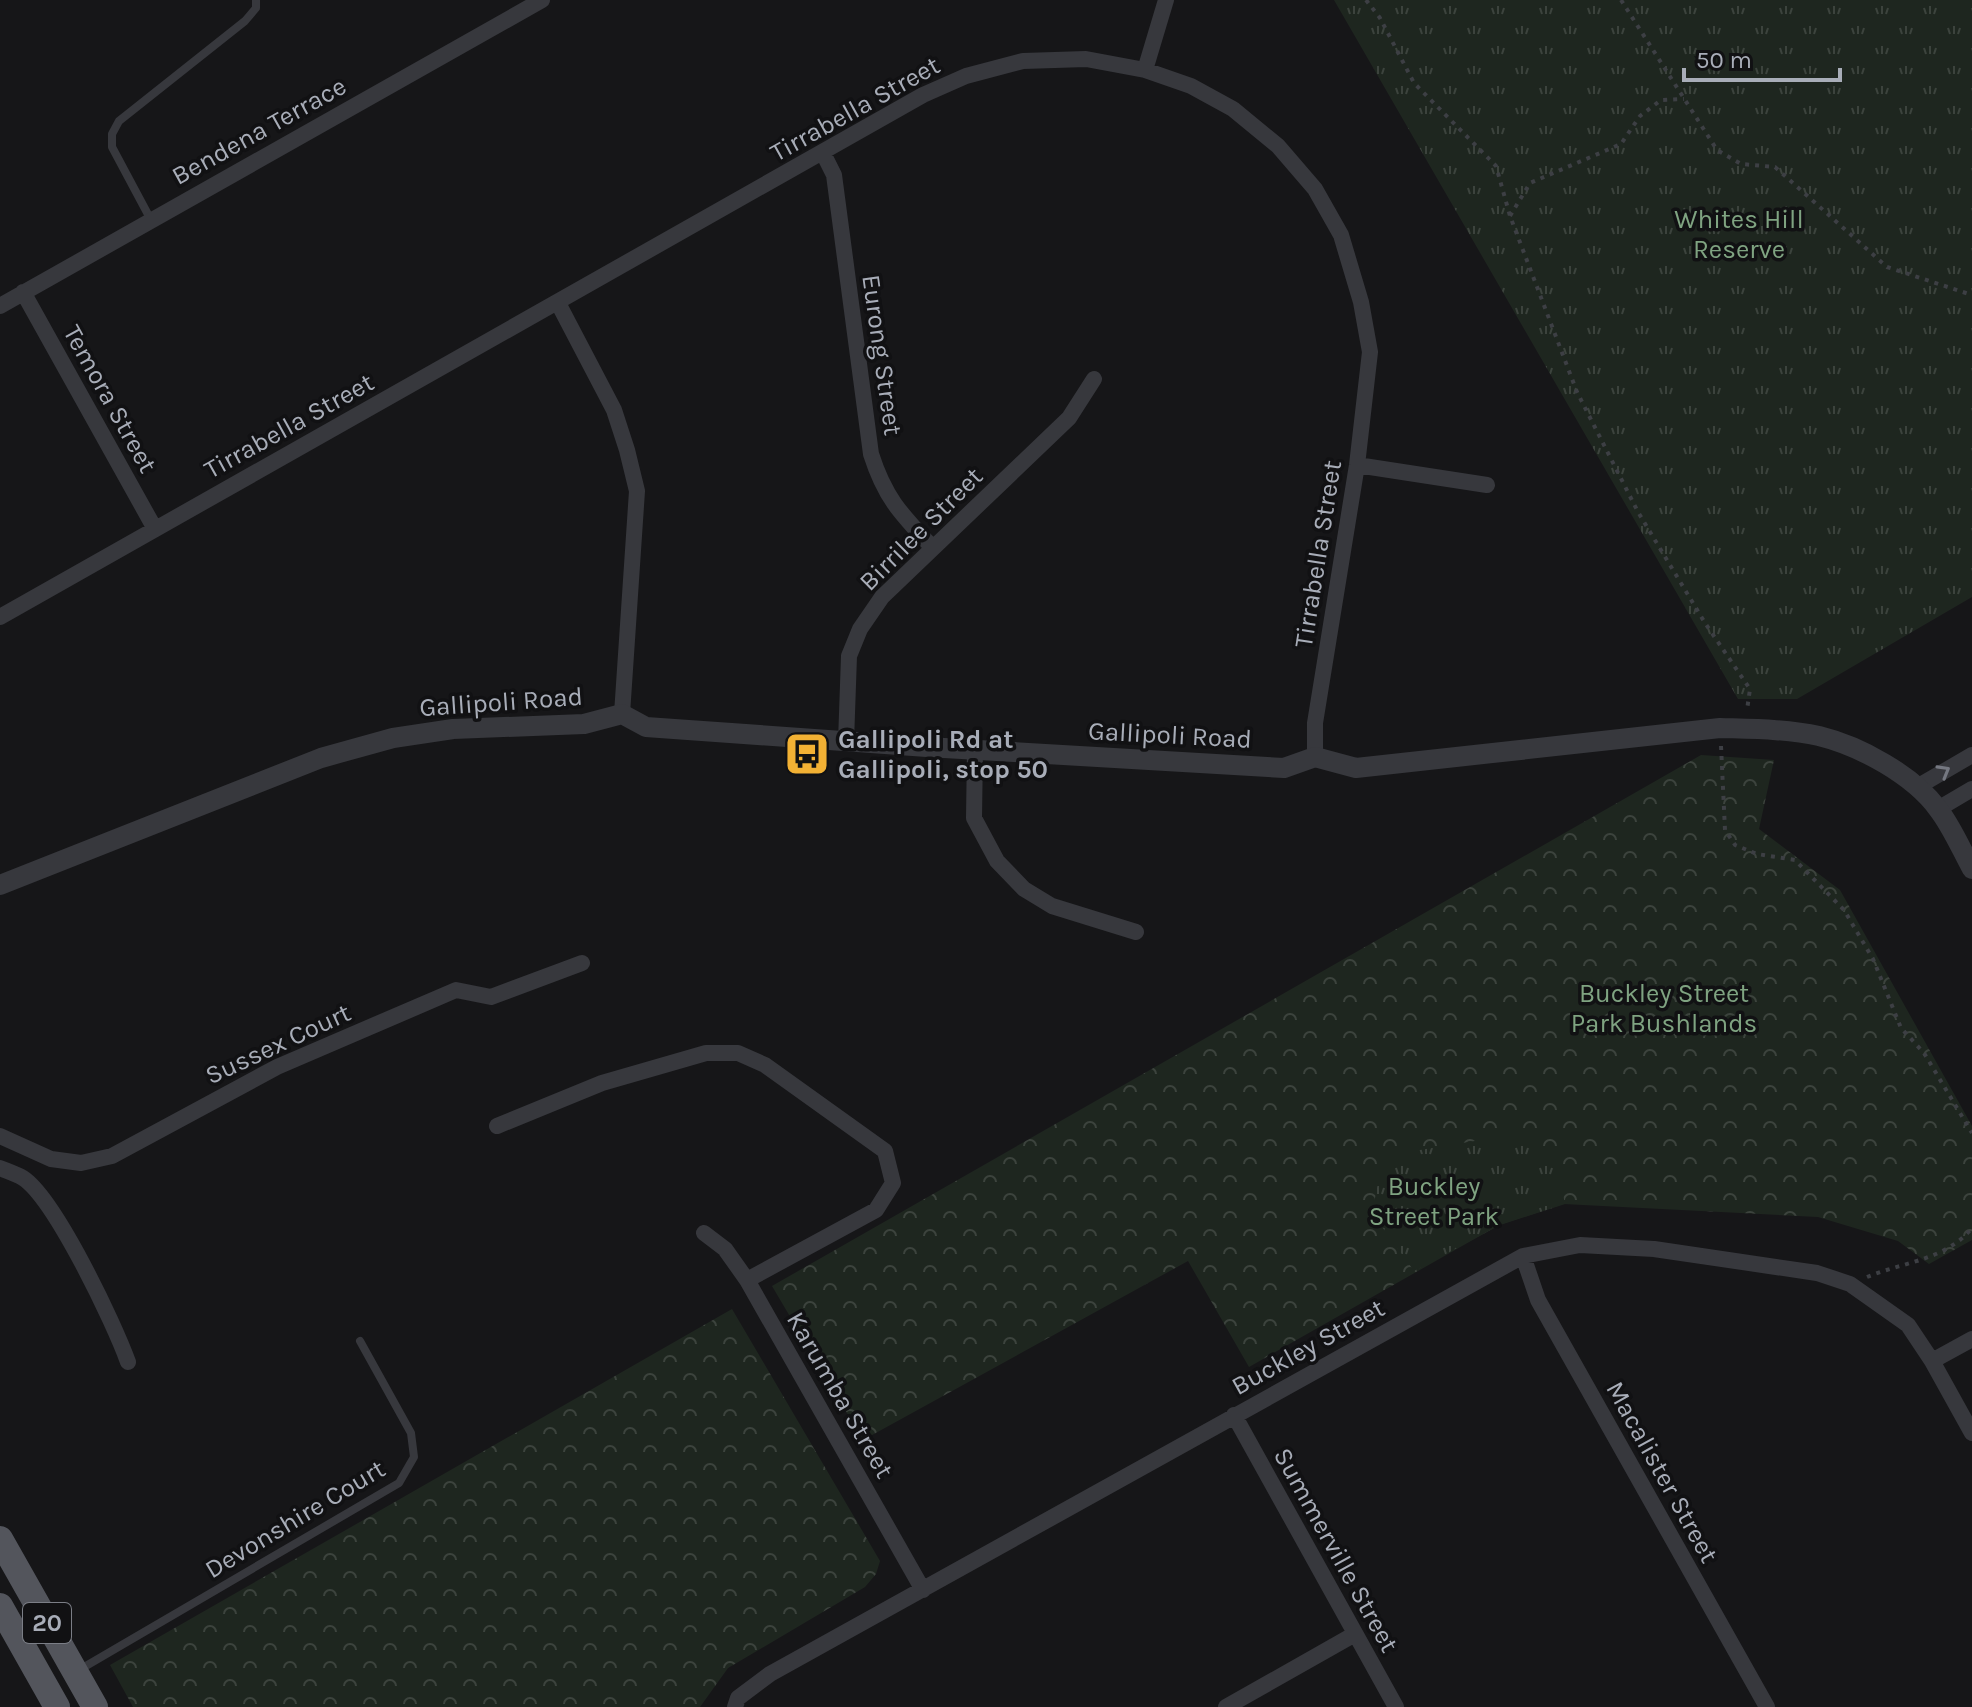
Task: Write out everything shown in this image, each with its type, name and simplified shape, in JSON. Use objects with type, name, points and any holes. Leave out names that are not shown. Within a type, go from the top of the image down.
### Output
[{"type":"main road","name":"20","points":[[0,1539],[95,1707]]},
{"type":"main road","name":"20","points":[[0,1606],[57,1707]]},
{"type":"street","name":"Bendena Terrace","points":[[0,306],[542,0]]},
{"type":"street","points":[[1145,70],[1166,0]]},
{"type":"street","name":"Tirrabella Street","points":[[0,617],[923,95],[966,76],[1023,61],[1086,59],[1145,70],[1191,86],[1233,109],[1278,146],[1315,189],[1341,235],[1361,302],[1370,352],[1357,465],[1315,723],[1315,757]]},
{"type":"street","name":"Eurong Street","points":[[823,153],[834,175],[871,454],[879,480],[892,504],[932,547]]},
{"type":"street","name":"Temora Street","points":[[23,292],[155,529]]},
{"type":"street","points":[[558,303],[614,410],[637,491],[622,714]]},
{"type":"street","name":"Birrilee Street","points":[[846,742],[849,656],[860,629],[882,597],[1069,418],[1094,379]]},
{"type":"street","points":[[1357,465],[1487,485]]},
{"type":"street","name":"Gallipoli Road","points":[[0,885],[321,758],[393,738],[453,729],[584,724],[622,714],[646,727],[846,742],[1284,768],[1315,757]]},
{"type":"street","points":[[1315,757],[1356,768],[1720,728],[1820,736],[1873,757],[1917,787],[1938,809],[1972,869]]},
{"type":"street","points":[[975,750],[974,818],[997,861],[1024,889],[1052,906],[1136,932]]},
{"type":"street","points":[[1917,787],[1972,755]]},
{"type":"street","points":[[1938,809],[1972,789]]},
{"type":"street","name":"Sussex Court","points":[[0,1136],[51,1159],[81,1163],[112,1156],[277,1067],[456,990],[491,997],[582,963]]},
{"type":"street","points":[[497,1126],[602,1083],[706,1053],[738,1053],[765,1065],[885,1151],[893,1183],[876,1210],[747,1280]]},
{"type":"street","points":[[0,1168],[24,1179],[46,1201],[114,1323],[128,1362]]},
{"type":"street","name":"Karumba Street","points":[[704,1233],[725,1249],[747,1280],[923,1590]]},
{"type":"street","name":"Buckley Street","points":[[735,1707],[738,1698],[770,1674],[1523,1256],[1580,1245],[1654,1249],[1817,1273],[1850,1284],[1908,1325],[1972,1433]]},
{"type":"street","name":"Macalister Street","points":[[1523,1256],[1538,1300],[1767,1707]]},
{"type":"street","points":[[1932,1361],[1972,1339]]},
{"type":"street","name":"Summerville Street","points":[[1234,1415],[1396,1707]]},
{"type":"street","points":[[1226,1707],[1355,1634]]},
{"type":"lane","points":[[151,220],[112,147],[112,134],[119,121],[245,21],[256,8],[256,0]]},
{"type":"lane","name":"Devonshire Court","points":[[75,1672],[399,1483],[414,1457],[411,1433],[360,1341]]},
{"type":"path","points":[[1366,0],[1380,18],[1414,83],[1496,166],[1510,216],[1577,392],[1638,512],[1705,623],[1750,689],[1745,729]]},
{"type":"path","points":[[1621,0],[1717,150],[1741,164],[1775,167],[1887,267],[1972,295]]},
{"type":"path","points":[[1510,216],[1530,183],[1621,144],[1640,116],[1661,100],[1684,99]]},
{"type":"path","points":[[1720,728],[1725,830],[1735,845],[1757,854],[1795,860],[1844,910],[1873,959],[1901,1028],[1924,1053],[1972,1133]]},
{"type":"path","points":[[1850,1284],[1886,1269],[1928,1258],[1964,1238],[1972,1228]]},
{"type":"green space","name":"Whites Hill Reserve","points":[[1334,0],[1972,0],[1972,597],[1797,699],[1738,699]]},
{"type":"green space","name":"Buckley Street Park Bushlands","points":[[1701,755],[1774,760],[1759,829],[1840,890],[1972,1126],[1972,1240],[1929,1264],[1898,1241],[1818,1217],[1564,1204],[1499,1225],[1249,1367],[1188,1261],[863,1440],[772,1286]]},
{"type":"green space","name":"Buckley Street Park","points":[[1517,1134],[1554,1151],[1565,1204],[1500,1225],[1414,1271],[1372,1213],[1378,1183],[1408,1152]]},
{"type":"green space","points":[[732,1309],[880,1561],[876,1574],[865,1587],[728,1668],[700,1707],[133,1707],[110,1665]]},
{"type":"place","name":"Gallipoli Rd at Gallipoli, stop 50","points":[[807,754]]}]
